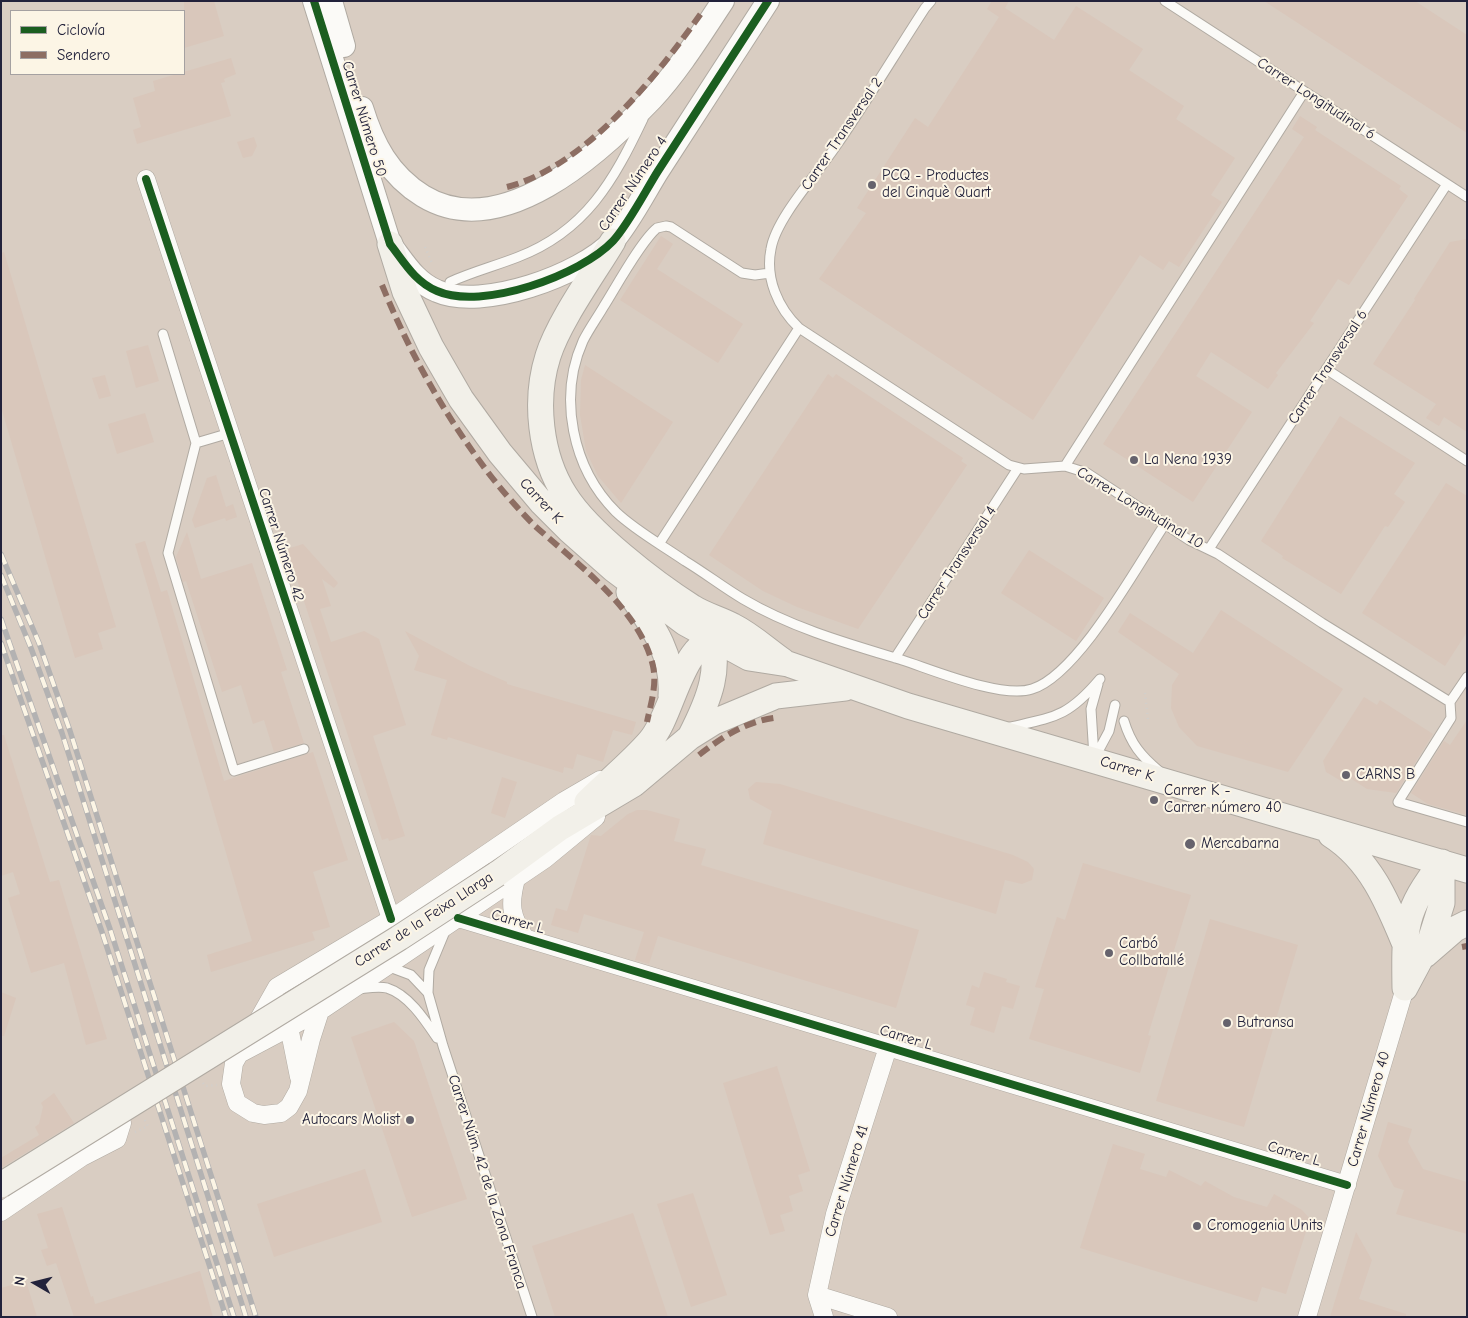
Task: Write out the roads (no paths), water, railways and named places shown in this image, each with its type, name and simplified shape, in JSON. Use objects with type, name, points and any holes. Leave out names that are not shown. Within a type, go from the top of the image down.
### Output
[{"type":"main road","name":"Carrer K","points":[[613,241],[559,331],[548,355],[542,382],[541,408],[546,450],[557,480],[576,511],[628,558],[693,608],[735,627],[788,664]]},
{"type":"main road","name":"Carrer K","points":[[390,244],[405,292],[431,347],[479,426],[519,477],[542,503],[613,570],[661,607],[712,638],[749,658],[788,664],[851,687],[1467,870]]},
{"type":"main road","name":"Carrer de la Feixa Llarga","points":[[613,570],[655,629],[668,658],[672,680],[668,712]]},
{"type":"main road","name":"Carrer de la Feixa Llarga","points":[[690,737],[711,692],[714,676],[712,638],[693,608]]},
{"type":"main road","points":[[712,638],[724,637],[758,644]]},
{"type":"main road","name":"Carrer de la Feixa Llarga","points":[[628,776],[668,712],[686,665],[694,651],[712,638]]},
{"type":"main road","name":"Carrer de la Feixa Llarga","points":[[1,1184],[399,938],[506,876],[560,828],[628,776],[690,737],[735,712],[776,696],[851,687]]},
{"type":"main road","points":[[1318,826],[1354,851],[1374,877],[1413,950]]},
{"type":"main road","points":[[1405,988],[1413,950],[1410,910],[1420,890],[1442,862]]},
{"type":"main road","points":[[1413,950],[1467,923]]},
{"type":"street","name":"Carrer Número 50","points":[[314,1],[390,244]]},
{"type":"street","name":"Carrer Número 50","points":[[331,1],[376,146],[390,167],[413,190],[443,206],[478,210],[508,204],[538,191],[575,169],[652,98]]},
{"type":"street","points":[[652,98],[698,38],[723,1]]},
{"type":"street","name":"Carrer Número 4","points":[[390,244],[412,274],[444,294],[476,298],[538,283],[570,271],[613,241],[768,1]]},
{"type":"street","name":"Carrer Número 42","points":[[146,179],[390,919]]},
{"type":"street","name":"Carrer de la Feixa Llarga","points":[[320,1011],[295,1100],[281,1113],[264,1115],[245,1109],[237,1103],[230,1084],[234,1063],[277,986],[390,919],[564,801],[628,776]]},
{"type":"street","name":"Carrer de la Feixa Llarga","points":[[239,1054],[320,1011],[453,921],[506,876],[545,859],[628,776]]},
{"type":"street","name":"Carrer L","points":[[506,876],[516,923],[525,938]]},
{"type":"street","name":"Carrer de la Feixa Llarga","points":[[298,1091],[298,1076],[288,1028],[284,996],[304,979],[375,935],[390,919]]},
{"type":"street","name":"Carrer L","points":[[453,921],[525,938],[1347,1185]]},
{"type":"street","name":"Carrer Número 40","points":[[1307,1317],[1405,988]]},
{"type":"street","name":"Carrer Número 41","points":[[817,1295],[836,1214],[888,1047]]},
{"type":"street","points":[[1,1212],[82,1157]]},
{"type":"street","points":[[817,1295],[824,1317]]},
{"type":"street","points":[[817,1295],[888,1317]]},
{"type":"lane","name":"Carrer Transversal 2","points":[[770,274],[770,251],[777,232],[815,171],[836,147],[925,8],[932,1]]},
{"type":"lane","name":"Carrer Longitudinal 6","points":[[1166,1],[1467,197]]},
{"type":"lane","points":[[1065,466],[1304,92]]},
{"type":"lane","points":[[450,282],[520,257],[539,247],[576,220],[606,190],[619,168],[652,98]]},
{"type":"lane","name":"Carrer Transversal 6","points":[[1209,549],[1446,184]]},
{"type":"lane","points":[[1018,468],[1000,459],[799,328],[779,302],[770,274],[755,275],[742,273],[671,227],[661,226],[653,231],[584,340],[572,381],[570,407],[572,428],[578,452],[589,475],[614,510],[630,525],[743,599],[768,612],[820,633],[994,689],[1019,692],[1041,686],[1062,670],[1084,646],[1165,524]]},
{"type":"lane","points":[[659,544],[799,328]]},
{"type":"lane","points":[[163,334],[196,443],[168,553],[234,771],[304,749]]},
{"type":"lane","points":[[1326,369],[1467,461]]},
{"type":"lane","points":[[196,443],[230,433]]},
{"type":"lane","name":"Carrer Longitudinal 10","points":[[1018,468],[1065,466],[1087,473],[1188,540],[1218,554],[1322,623],[1450,702]]},
{"type":"lane","name":"Carrer Transversal 4","points":[[895,658],[1018,468]]},
{"type":"lane","points":[[1467,677],[1450,702],[1451,718],[1398,802],[1467,822]]},
{"type":"lane","points":[[995,730],[1059,715],[1080,701],[1100,679],[1091,709],[1094,760]]},
{"type":"lane","points":[[1094,760],[1109,731],[1115,705]]},
{"type":"lane","points":[[1124,721],[1133,745],[1140,754],[1172,783]]},
{"type":"lane","name":"Carrer Núm. 42 de la Zona Franca","points":[[453,921],[429,970],[428,993],[443,1046],[532,1317]]},
{"type":"lane","name":"Carrer Núm. 42 de la Zona Franca","points":[[387,966],[411,975],[428,993]]},
{"type":"lane","name":"Carrer Núm. 42 de la Zona Franca","points":[[350,990],[386,988],[402,997],[424,1019],[443,1046]]},
{"type":"railway","points":[[1,554],[39,643],[70,731],[256,1317]]},
{"type":"railway","points":[[1,575],[31,648],[62,733],[246,1317]]},
{"type":"railway","points":[[1,619],[110,929],[234,1317]]},
{"type":"railway","points":[[1,643],[102,932],[226,1317]]},
{"type":"place","name":"PCQ - Productes del Cinquè Quart","points":[[872,185]]},
{"type":"place","name":"La Nena 1939","points":[[1134,460]]},
{"type":"place","name":"CARNS B","points":[[1346,775]]},
{"type":"place","name":"Carrer K - Carrer número 40","points":[[1154,800]]},
{"type":"place","name":"Mercabarna","points":[[1190,844]]},
{"type":"place","name":"Carbó Collbatallé","points":[[1109,953]]},
{"type":"place","name":"Butransa","points":[[1227,1023]]},
{"type":"place","name":"Autocars Molist","points":[[410,1120]]},
{"type":"place","name":"Cromogenia Units","points":[[1197,1226]]}]
